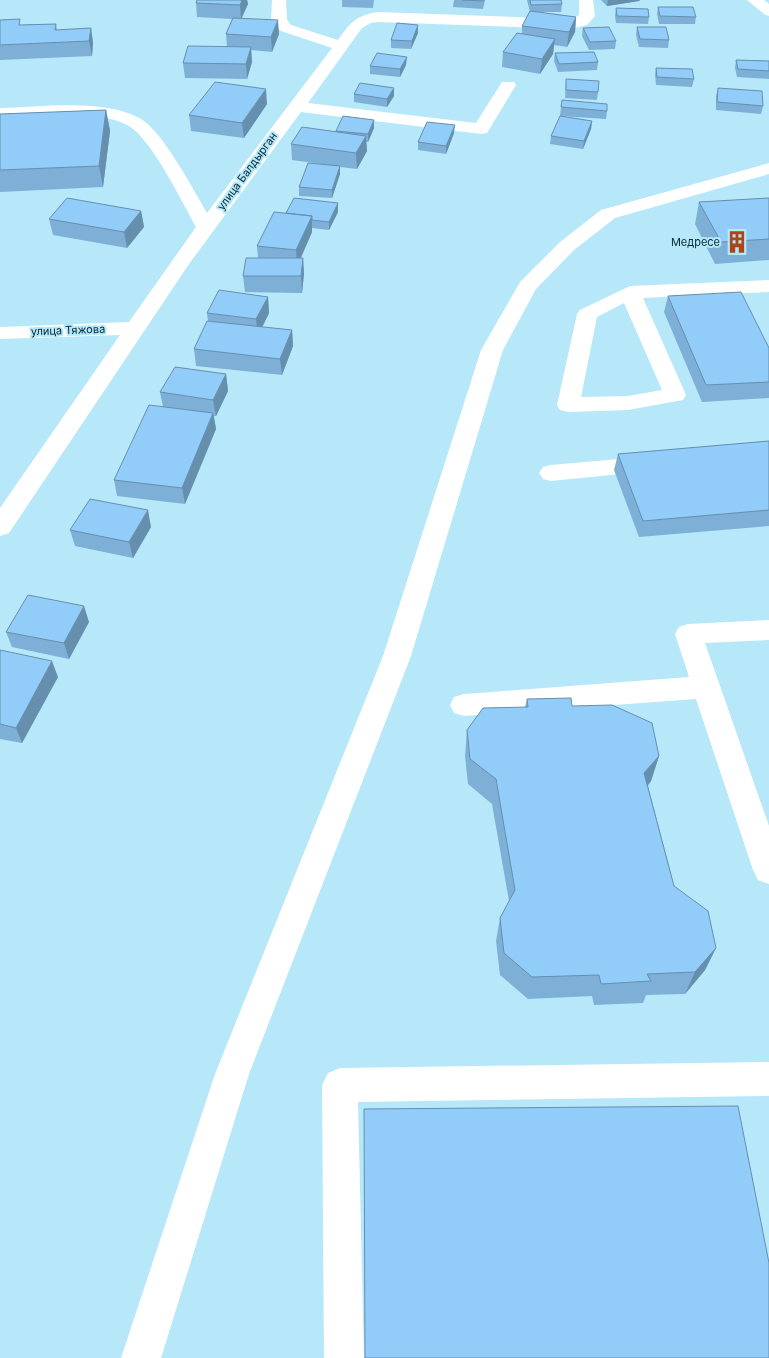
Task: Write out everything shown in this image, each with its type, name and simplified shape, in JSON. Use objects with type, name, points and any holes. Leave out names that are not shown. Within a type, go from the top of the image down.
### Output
[{"type":"street","points":[[279,0],[279,21],[286,28],[341,46]]},
{"type":"street","name":"улица Балдырган","points":[[0,527],[206,227],[357,25],[366,19],[378,17],[570,24],[582,22],[587,16],[586,0]]},
{"type":"street","points":[[754,0],[769,11]]},
{"type":"street","points":[[295,106],[480,129],[508,85]]},
{"type":"street","points":[[0,113],[105,112],[136,123],[152,142],[206,227]]},
{"type":"street","points":[[140,1358],[232,1074],[397,656],[492,350],[527,286],[566,246],[608,214],[769,168]]},
{"type":"street","points":[[630,292],[676,395],[628,403],[568,405],[587,314],[630,292],[769,286]]},
{"type":"street","name":"улица Тяжова","points":[[0,332],[136,328]]},
{"type":"street","points":[[551,473],[670,462]]},
{"type":"street","points":[[769,630],[688,634],[769,870]]},
{"type":"street","points":[[464,704],[706,687]]},
{"type":"street","points":[[344,1358],[340,1086],[769,1079]]},
{"type":"building","points":[[197,0],[242,0],[240,5],[196,3]]},
{"type":"building","points":[[530,0],[561,0],[562,4],[531,5]]},
{"type":"building","points":[[658,7],[693,7],[696,17],[660,16]]},
{"type":"building","points":[[616,8],[648,9],[649,17],[617,16]]},
{"type":"building","points":[[530,11],[576,17],[569,32],[522,26]]},
{"type":"building","points":[[233,18],[278,20],[271,37],[226,34]]},
{"type":"building","points":[[20,19],[19,25],[56,24],[55,30],[91,28],[89,41],[0,45],[0,20]]},
{"type":"building","points":[[397,23],[418,25],[412,41],[391,40]]},
{"type":"building","points":[[609,27],[616,41],[590,42],[583,28]]},
{"type":"building","points":[[637,27],[666,27],[669,40],[640,39]]},
{"type":"building","points":[[517,33],[555,39],[542,59],[503,52]]},
{"type":"building","points":[[188,46],[251,47],[246,64],[183,63]]},
{"type":"building","points":[[594,52],[598,62],[559,64],[555,53]]},
{"type":"building","points":[[377,53],[407,57],[400,69],[370,66]]},
{"type":"building","points":[[736,60],[769,61],[769,71],[738,69]]},
{"type":"building","points":[[656,68],[692,69],[694,79],[657,77]]},
{"type":"building","points":[[566,79],[599,81],[598,92],[566,90]]},
{"type":"building","points":[[215,82],[266,89],[242,123],[189,115]]},
{"type":"building","points":[[360,83],[394,88],[387,99],[354,94]]},
{"type":"building","points":[[718,88],[762,91],[763,106],[717,102]]},
{"type":"building","points":[[562,100],[607,104],[607,111],[561,107]]},
{"type":"building","points":[[106,110],[99,166],[0,170],[0,114]]},
{"type":"building","points":[[343,116],[374,120],[368,134],[336,131]]},
{"type":"building","points":[[560,116],[592,121],[584,141],[551,136]]},
{"type":"building","points":[[427,122],[455,125],[446,146],[418,142]]},
{"type":"building","points":[[302,127],[366,136],[356,153],[291,144]]},
{"type":"building","points":[[308,163],[340,166],[332,190],[299,187]]},
{"type":"building","points":[[67,198],[141,211],[124,232],[49,219]]},
{"type":"building","points":[[294,198],[338,203],[329,222],[312,220],[312,216],[286,213]]},
{"type":"building","points":[[769,198],[769,239],[721,242],[699,202]]},
{"type":"building","points":[[274,212],[312,216],[296,250],[257,246]]},
{"type":"building","points":[[246,258],[303,258],[301,276],[243,276]]},
{"type":"building","points":[[219,290],[268,297],[256,319],[207,313]]},
{"type":"building","points":[[741,292],[769,348],[769,382],[706,385],[668,296]]},
{"type":"building","points":[[207,321],[292,330],[280,359],[194,349]]},
{"type":"building","points":[[175,367],[226,374],[213,400],[160,392]]},
{"type":"building","points":[[149,405],[213,413],[182,488],[114,480]]},
{"type":"building","points":[[769,441],[769,510],[643,521],[618,454]]},
{"type":"building","points":[[90,499],[148,510],[129,542],[70,530]]},
{"type":"building","points":[[28,595],[84,606],[64,643],[6,632]]},
{"type":"building","points":[[0,650],[52,661],[16,728],[0,724]]},
{"type":"building","points":[[571,698],[572,706],[612,705],[652,723],[659,756],[644,773],[674,886],[708,911],[716,948],[695,972],[647,974],[651,981],[601,984],[599,975],[532,977],[504,953],[500,918],[515,890],[496,779],[470,759],[467,730],[483,708],[528,707],[527,699]]},
{"type":"building","points":[[738,1106],[769,1263],[769,1358],[365,1358],[364,1109]]},
{"type":"place","name":"Медресе","points":[[737,242]]}]
